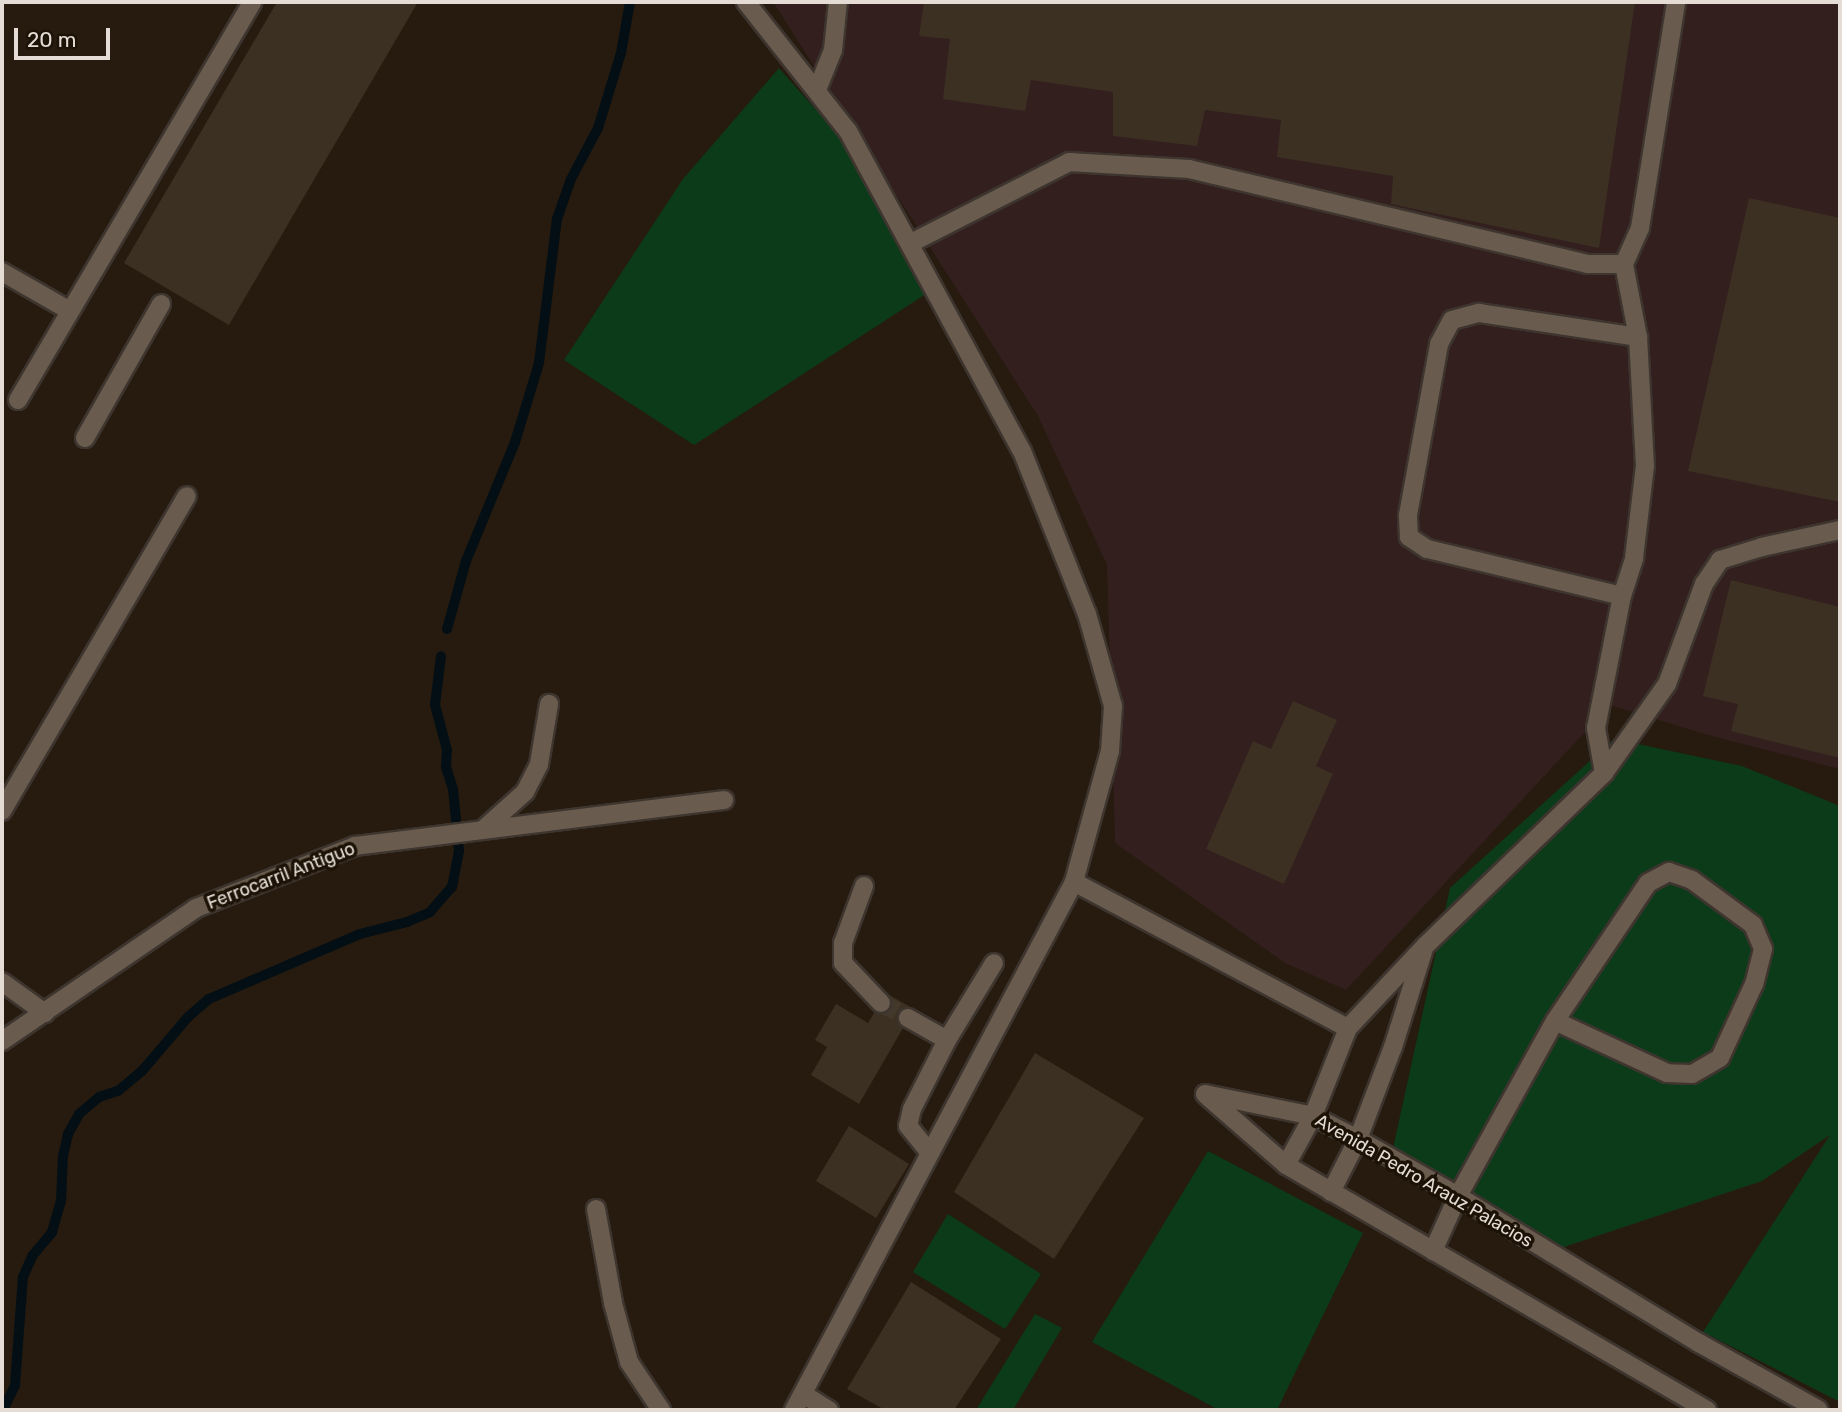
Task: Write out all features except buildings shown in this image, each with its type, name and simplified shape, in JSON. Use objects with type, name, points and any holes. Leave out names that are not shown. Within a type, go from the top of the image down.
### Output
[{"type":"street","points":[[18,400],[252,2]]},
{"type":"street","points":[[746,2],[848,131],[1022,451],[1087,614],[1113,706],[1110,751],[1074,882],[799,1402],[829,1410]]},
{"type":"street","points":[[817,90],[833,50],[838,2]]},
{"type":"street","points":[[1604,773],[1596,727],[1622,596],[1634,558],[1645,466],[1638,337],[1625,264],[1640,228],[1676,2]]},
{"type":"street","points":[[911,243],[1069,162],[1189,169],[1587,264],[1625,264]]},
{"type":"street","points":[[2,272],[70,311]]},
{"type":"street","points":[[85,438],[161,303]]},
{"type":"street","points":[[1622,596],[1427,549],[1409,537],[1408,515],[1440,344],[1452,320],[1479,313],[1638,337]]},
{"type":"street","points":[[2,811],[187,496]]},
{"type":"street","points":[[1286,1165],[1313,1116],[1348,1027],[1425,946],[1604,773],[1667,684],[1704,584],[1720,560],[1840,530]]},
{"type":"street","points":[[485,828],[525,792],[539,764],[550,704]]},
{"type":"street","name":"Ferrocarril Antiguo","points":[[2,1041],[196,908],[355,846],[724,800]]},
{"type":"street","points":[[1433,1251],[1458,1196],[1555,1021],[1648,883],[1669,872],[1692,880],[1753,925],[1763,950],[1754,984],[1720,1058],[1692,1074],[1667,1073],[1555,1021]]},
{"type":"street","points":[[1074,882],[1348,1027]]},
{"type":"street","points":[[864,886],[843,943],[843,963],[881,1003]]},
{"type":"street","points":[[1331,1192],[1358,1139],[1393,1047],[1425,946]]},
{"type":"street","points":[[930,1153],[908,1126],[912,1109],[947,1040],[994,963]]},
{"type":"street","points":[[2,982],[45,1013]]},
{"type":"street","points":[[908,1018],[947,1040]]},
{"type":"street","name":"Avenida Pedro Arauz Palacios","points":[[1707,1410],[1286,1165],[1205,1094],[1313,1116],[1358,1139],[1458,1196],[1699,1343],[1815,1409]]},
{"type":"street","points":[[596,1209],[613,1303],[629,1362],[661,1410]]},
{"type":"shaded area","points":[[773,2],[1840,2],[1840,769],[1708,735],[1610,705],[1346,990],[1285,963],[1115,843],[1107,565],[1038,416]]},
{"type":"green space","points":[[779,68],[854,153],[932,290],[694,445],[564,360],[683,179]]},
{"type":"green space","points":[[1614,739],[1742,766],[1840,806],[1840,1402],[1703,1332],[1830,1135],[1762,1181],[1558,1249],[1392,1153],[1450,888]]},
{"type":"green space","points":[[1208,1151],[1363,1233],[1277,1410],[1219,1410],[1092,1342]]},
{"type":"green space","points":[[948,1214],[1041,1274],[1005,1329],[913,1272]]},
{"type":"green space","points":[[1035,1314],[1062,1328],[1013,1410],[976,1410]]},
{"type":"waterway","points":[[447,629],[466,561],[515,442],[539,363],[557,219],[571,179],[598,128],[621,53],[630,2]]},
{"type":"waterway","points":[[3,1410],[15,1385],[23,1277],[33,1255],[52,1232],[61,1201],[63,1156],[68,1134],[79,1114],[99,1097],[118,1091],[142,1071],[188,1017],[209,999],[360,934],[407,922],[430,912],[452,887],[459,851],[453,789],[446,767],[447,750],[435,705],[441,656]]},
{"type":"tunnel","points":[[881,1003],[908,1018]]}]
